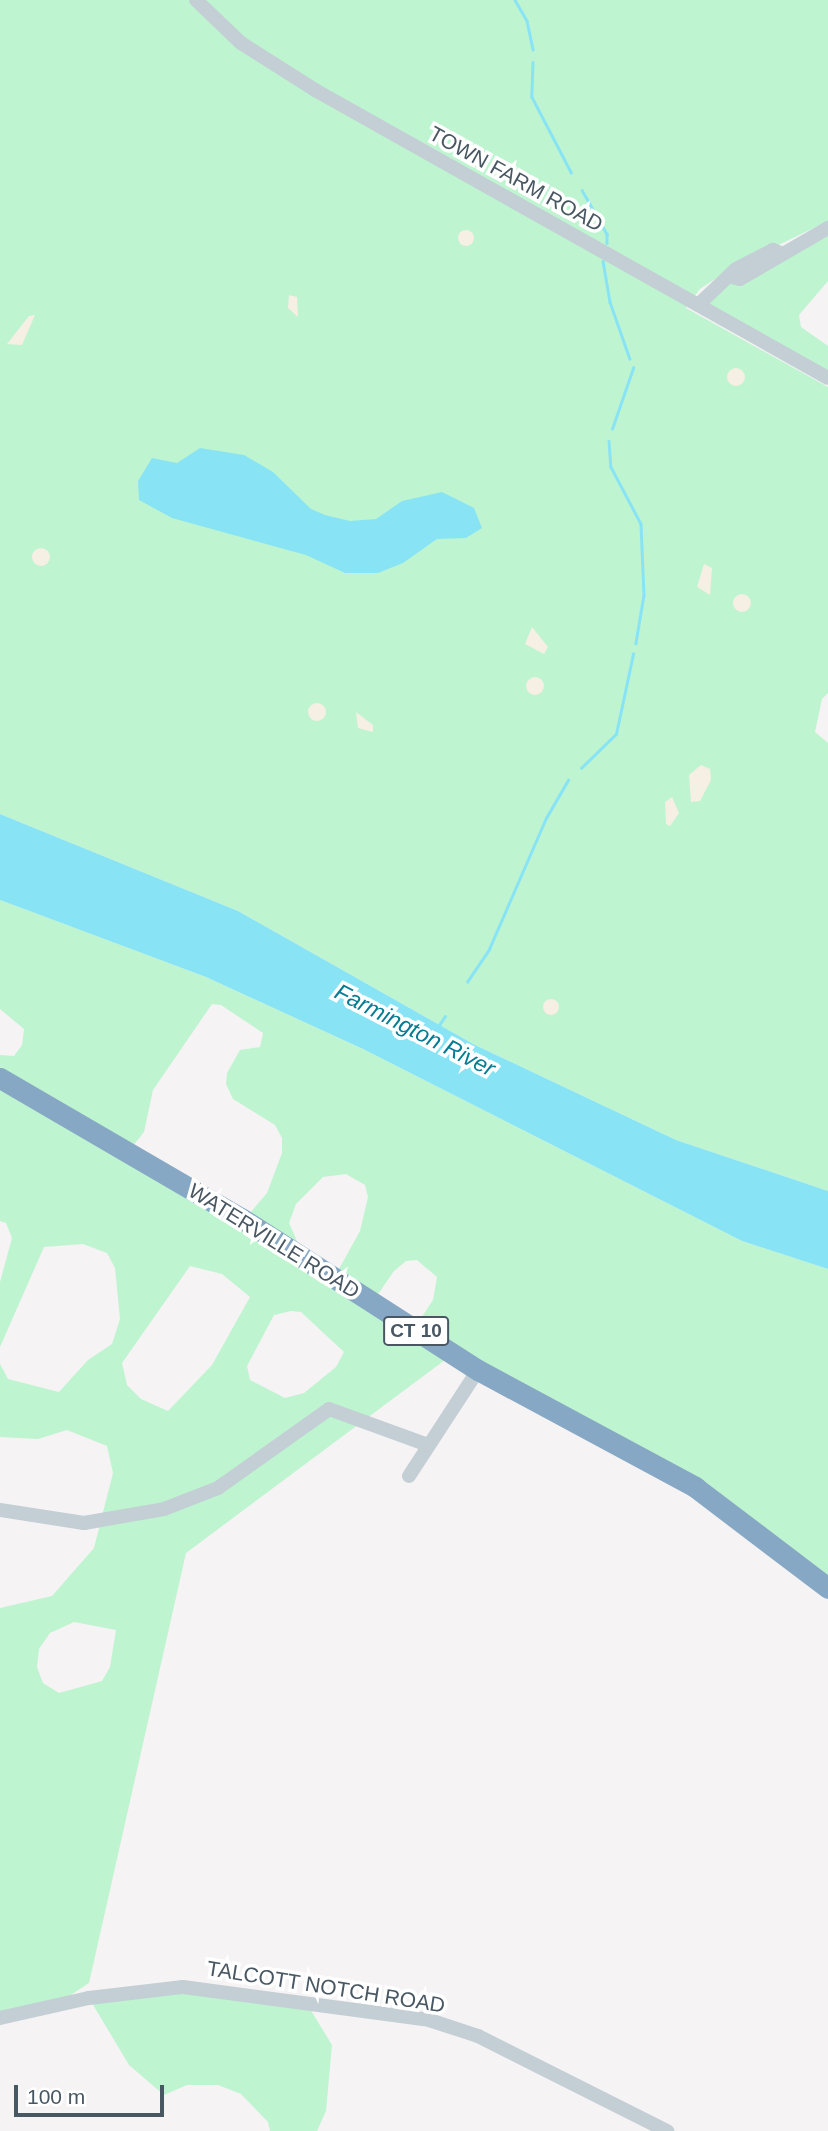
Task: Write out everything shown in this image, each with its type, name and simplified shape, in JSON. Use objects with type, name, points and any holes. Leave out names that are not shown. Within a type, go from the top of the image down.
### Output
[{"type":"highway","name":"WATERVILLE ROAD","points":[[0,1078],[241,1218],[478,1370],[695,1487],[828,1588]]},
{"type":"street","name":"TOWN FARM ROAD","points":[[197,0],[241,43],[315,90],[828,378]]},
{"type":"street","points":[[698,304],[732,277],[736,269],[773,250],[780,253],[828,228]]},
{"type":"street","points":[[409,1476],[478,1370]]},
{"type":"street","points":[[0,1510],[84,1523],[164,1509],[218,1488],[329,1409],[428,1445]]},
{"type":"street","name":"TALCOTT NOTCH ROAD","points":[[0,2018],[89,1998],[183,1987],[429,2020],[478,2036],[667,2131]]},
{"type":"green space","points":[[0,0],[828,0],[828,221],[733,267],[700,289],[686,308],[828,387],[828,693],[822,699],[815,732],[828,743],[828,1191],[676,1140],[475,1045],[238,911],[0,814]]},
{"type":"green space","points":[[828,228],[828,281],[799,315],[801,327],[828,346],[828,378],[698,305],[732,277]]},
{"type":"green space","points":[[0,900],[206,977],[363,1049],[742,1241],[828,1269],[828,1588],[695,1487],[453,1354],[186,1553],[89,1983],[57,2004],[0,2018],[0,1608],[52,1596],[94,1548],[113,1473],[107,1446],[67,1430],[38,1439],[0,1437],[0,1364],[8,1379],[59,1392],[88,1360],[112,1344],[120,1319],[115,1268],[107,1253],[83,1244],[44,1247],[0,1347],[0,1282],[12,1238],[6,1223],[0,1221],[0,1055],[14,1056],[22,1045],[24,1029],[0,1009]],"holes":[[[212,1004],[221,1005],[263,1033],[260,1047],[240,1050],[227,1073],[226,1084],[233,1099],[275,1125],[282,1138],[282,1153],[267,1193],[244,1220],[128,1152],[144,1132],[153,1090]],[[346,1174],[365,1185],[368,1197],[360,1231],[334,1278],[296,1254],[297,1241],[289,1223],[296,1204],[323,1177]],[[417,1260],[437,1277],[433,1300],[414,1329],[372,1303],[394,1271],[406,1261]],[[190,1266],[222,1274],[250,1297],[212,1365],[168,1411],[141,1399],[127,1385],[122,1363]],[[291,1311],[301,1312],[344,1352],[336,1367],[304,1393],[285,1398],[250,1380],[247,1366],[274,1315]],[[74,1622],[116,1630],[110,1667],[102,1681],[59,1693],[43,1683],[37,1667],[39,1649],[50,1633]]]},
{"type":"green space","points":[[159,1988],[307,2004],[332,2045],[326,2111],[317,2131],[270,2131],[268,2122],[241,2094],[218,2085],[187,2085],[164,2095],[129,2065],[89,1998]]},
{"type":"sand","points":[[466,230],[472,232],[472,244],[466,246],[460,244],[458,238],[460,232]]},
{"type":"sand","points":[[289,295],[297,297],[298,317],[288,308]]},
{"type":"sand","points":[[35,315],[22,345],[7,344],[29,316]]},
{"type":"sand","points":[[732,368],[740,368],[745,377],[743,384],[732,386],[727,381],[727,373]]},
{"type":"sand","points":[[41,548],[47,551],[50,557],[47,563],[41,566],[35,563],[32,557],[35,551]]},
{"type":"sand","points":[[704,564],[712,568],[710,595],[697,587]]},
{"type":"sand","points":[[742,594],[748,597],[751,603],[748,609],[742,612],[736,609],[733,603],[736,597]]},
{"type":"sand","points":[[532,627],[548,647],[544,654],[525,644]]},
{"type":"sand","points":[[535,677],[541,680],[544,686],[541,692],[535,695],[529,692],[526,686],[529,680]]},
{"type":"sand","points":[[317,703],[323,706],[326,712],[323,718],[317,721],[311,718],[308,712],[311,706]]},
{"type":"sand","points":[[356,712],[373,725],[373,732],[358,728]]},
{"type":"sand","points":[[701,765],[710,769],[711,780],[700,801],[691,802],[689,775]]},
{"type":"sand","points":[[672,797],[679,813],[670,826],[666,824],[665,802]]},
{"type":"sand","points":[[551,999],[559,1007],[551,1015],[543,1007]]},
{"type":"water","points":[[200,448],[244,455],[273,472],[311,509],[325,515],[350,521],[376,519],[402,501],[442,492],[474,508],[482,528],[466,538],[437,539],[403,563],[378,573],[345,573],[306,555],[172,518],[139,500],[138,481],[152,458],[177,463]]},
{"type":"water","name":"Farmington River","points":[[0,814],[238,911],[475,1045],[676,1140],[828,1191],[828,1269],[742,1241],[363,1049],[206,977],[0,900]]},
{"type":"waterway","points":[[515,0],[527,21],[533,49]]},
{"type":"waterway","points":[[533,62],[532,97],[571,172]]},
{"type":"waterway","points":[[582,190],[607,234],[607,243]]},
{"type":"waterway","points":[[603,261],[610,302],[630,359]]},
{"type":"waterway","points":[[612,429],[633,368]]},
{"type":"waterway","points":[[609,441],[611,467],[641,524],[644,595],[636,643]]},
{"type":"waterway","points":[[581,768],[616,734],[633,654]]},
{"type":"waterway","points":[[467,982],[489,949],[546,818],[568,780]]},
{"type":"waterway","name":"Farmington River","points":[[437,1028],[445,1016]]}]
